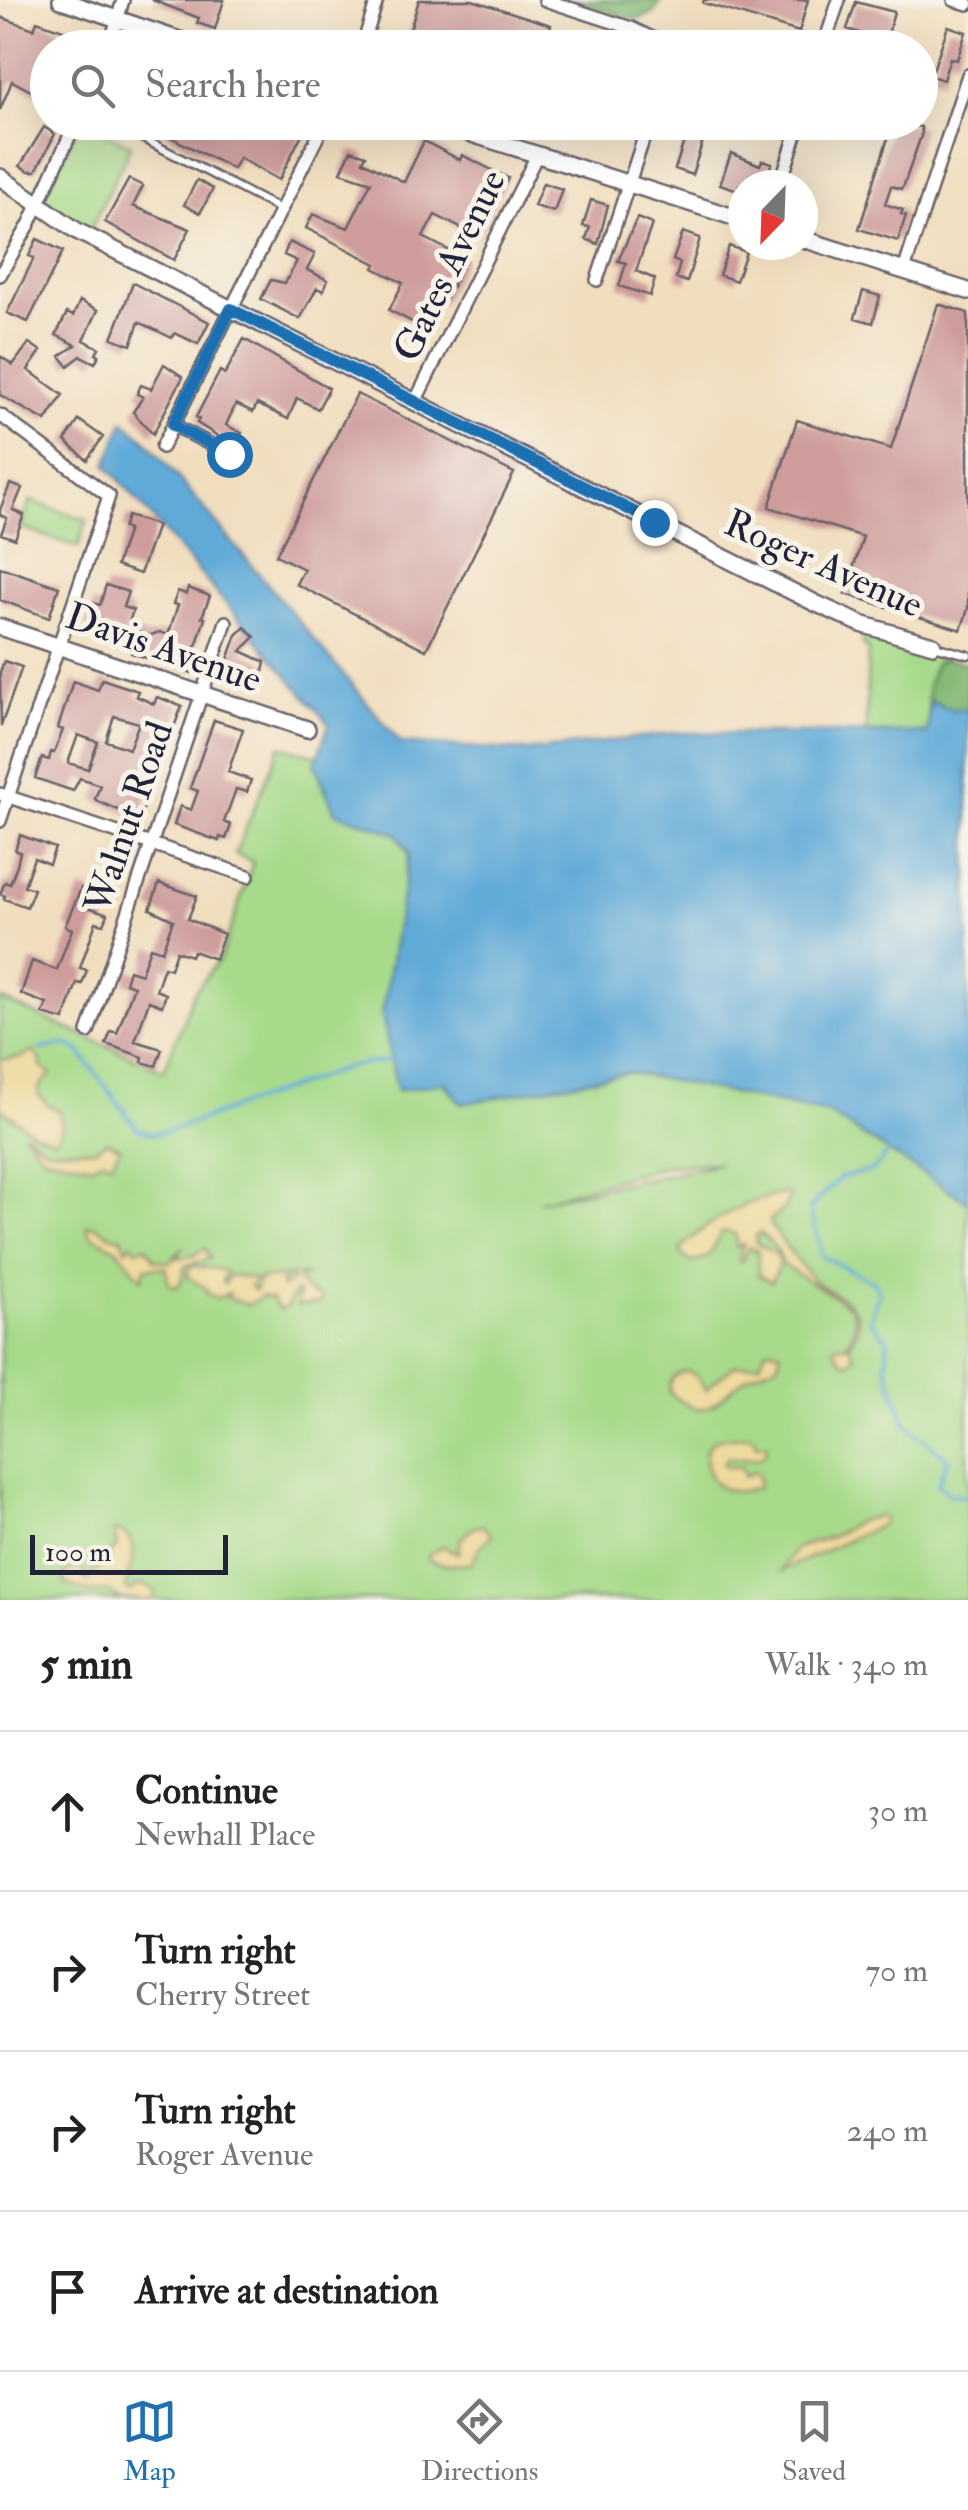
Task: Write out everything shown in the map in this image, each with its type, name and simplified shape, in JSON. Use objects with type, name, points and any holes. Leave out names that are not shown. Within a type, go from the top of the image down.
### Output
[{"type":"street","points":[[61,0],[150,30]]},
{"type":"street","points":[[114,30],[124,0]]},
{"type":"street","points":[[368,30],[377,0]]},
{"type":"street","points":[[545,0],[632,30]]},
{"type":"street","points":[[829,30],[839,0]]},
{"type":"street","points":[[954,0],[968,4]]},
{"type":"street","points":[[904,270],[968,74]]},
{"type":"street","points":[[0,275],[68,140]]},
{"type":"street","points":[[162,447],[316,140]]},
{"type":"street","points":[[490,140],[728,215]]},
{"type":"street","points":[[597,280],[643,140]]},
{"type":"street","points":[[785,170],[794,140]]},
{"type":"street","name":"Gates Avenue","points":[[415,402],[537,155]]},
{"type":"street","name":"Roger Avenue","points":[[0,178],[77,231],[815,603],[861,624],[932,646]]},
{"type":"street","points":[[818,244],[968,291]]},
{"type":"street","points":[[0,415],[109,496],[4,795],[0,821]]},
{"type":"street","points":[[173,425],[229,454]]},
{"type":"street","name":"Walnut Road","points":[[88,1032],[226,622]]},
{"type":"street","name":"Davis Avenue","points":[[0,627],[307,730]]},
{"type":"street","points":[[4,795],[248,876]]},
{"type":"lane","points":[[146,140],[281,210]]},
{"type":"lane","points":[[932,646],[968,655]]},
{"type":"green space","points":[[571,0],[660,3],[653,14],[636,20]]},
{"type":"green space","points":[[71,140],[121,140],[131,145],[88,234],[40,203]]},
{"type":"green space","points":[[30,501],[87,520],[78,547],[21,528]]},
{"type":"green space","points":[[864,632],[945,659],[935,663],[928,699],[928,733],[866,733],[868,649],[863,646]]},
{"type":"green space","points":[[945,659],[968,663],[968,709],[953,710],[928,699],[935,663]]},
{"type":"green space","points":[[280,746],[318,756],[315,765],[335,812],[397,834],[409,854],[382,1014],[462,1104],[628,1072],[827,1113],[968,1202],[968,1600],[0,1600],[0,999],[164,1071],[193,994],[221,957],[253,862],[235,854]],"holes":[[[717,1164],[538,1201],[667,1165]]]},
{"type":"sand","points":[[33,1051],[41,1067],[51,1074],[38,1094],[60,1111],[62,1128],[55,1140],[33,1132],[0,1108],[0,1060]]},
{"type":"sand","points":[[23,1132],[47,1149],[95,1149],[106,1141],[120,1147],[112,1163],[102,1160],[91,1165],[43,1156]]},
{"type":"sand","points":[[787,1193],[790,1196],[785,1207],[770,1221],[771,1225],[811,1277],[843,1299],[851,1306],[856,1313],[856,1332],[849,1345],[855,1357],[848,1363],[834,1349],[836,1345],[846,1345],[851,1336],[855,1322],[851,1307],[783,1265],[777,1249],[760,1233],[756,1243],[777,1255],[779,1265],[771,1282],[758,1275],[758,1251],[748,1247],[742,1262],[739,1260],[743,1244],[736,1247],[736,1235],[728,1231],[721,1233],[703,1259],[691,1262],[682,1255],[680,1249],[716,1220],[742,1206]]},
{"type":"sand","points":[[87,1225],[122,1237],[126,1249],[132,1243],[137,1250],[146,1246],[155,1260],[170,1262],[183,1247],[177,1258],[193,1256],[205,1248],[210,1259],[185,1266],[181,1283],[176,1287],[168,1283],[166,1267],[145,1268],[142,1279],[116,1248],[91,1236]]},
{"type":"sand","points":[[194,1266],[226,1272],[224,1284],[230,1275],[255,1279],[250,1286],[255,1291],[259,1279],[288,1276],[280,1282],[282,1287],[292,1281],[292,1275],[308,1276],[298,1281],[308,1292],[320,1297],[322,1303],[297,1306],[299,1294],[295,1292],[287,1307],[278,1309],[272,1299],[261,1297],[248,1305],[227,1298],[229,1293],[218,1298],[187,1277]]},
{"type":"sand","points":[[765,1350],[781,1352],[778,1363],[747,1377],[713,1405],[695,1408],[670,1393],[674,1377],[680,1373],[688,1371],[699,1378],[705,1390],[733,1366],[760,1363]]},
{"type":"sand","points":[[748,1435],[757,1445],[767,1443],[766,1453],[758,1458],[727,1458],[723,1464],[742,1467],[744,1476],[754,1472],[759,1476],[758,1487],[725,1489],[711,1477],[706,1452],[715,1440]]},
{"type":"sand","points":[[879,1516],[884,1519],[881,1525],[781,1571],[796,1548]]},
{"type":"sand","points":[[483,1526],[492,1535],[471,1564],[448,1565],[429,1560],[428,1555],[442,1546],[458,1553],[460,1540],[473,1527]]},
{"type":"sand","points":[[117,1531],[131,1541],[133,1548],[126,1589],[132,1591],[135,1586],[146,1585],[156,1592],[152,1600],[121,1599],[107,1591],[94,1593],[65,1584],[64,1576],[73,1568],[82,1569],[89,1581],[100,1564],[109,1563],[110,1553],[117,1546]]},
{"type":"water","points":[[124,421],[148,442],[401,743],[527,751],[676,733],[927,733],[930,701],[953,710],[968,709],[968,1202],[827,1113],[628,1072],[462,1104],[445,1082],[397,1091],[382,1014],[409,854],[397,834],[335,812],[315,764],[329,724],[107,465]]},
{"type":"building","points":[[152,0],[224,0],[215,29],[197,23],[199,18]]},
{"type":"building","points":[[419,0],[472,0],[551,25],[549,30],[410,30]]},
{"type":"building","points":[[704,0],[808,0],[800,30],[703,3]]},
{"type":"building","points":[[856,2],[894,12],[889,30],[847,29]]},
{"type":"building","points":[[0,17],[34,29],[37,21],[63,30],[30,30],[30,90],[12,81],[0,110]]},
{"type":"building","points":[[948,26],[966,32],[957,60],[950,58],[943,80],[938,78],[938,55]]},
{"type":"building","points":[[36,140],[52,140],[36,171],[20,166]]},
{"type":"building","points":[[176,140],[299,140],[279,180],[239,158],[233,169]]},
{"type":"building","points":[[684,140],[703,140],[692,175],[675,169]]},
{"type":"building","points":[[887,140],[920,140],[904,185],[901,189],[891,186],[885,204],[903,210],[901,214],[906,215],[898,241],[859,229]]},
{"type":"building","points":[[424,141],[508,178],[478,237],[435,215],[423,237],[466,259],[443,304],[433,299],[420,326],[389,310],[403,283],[374,268],[376,264],[306,228],[313,214],[348,228],[371,182],[341,172],[351,150],[366,155],[363,161],[404,182]]},
{"type":"building","points":[[731,153],[760,165],[762,160],[772,163],[770,170],[728,170],[728,187],[720,184]]},
{"type":"building","points":[[129,179],[143,186],[133,206],[190,229],[174,260],[105,222]]},
{"type":"building","points":[[197,180],[213,189],[200,213],[184,205]]},
{"type":"building","points":[[543,183],[562,189],[554,212],[534,206]]},
{"type":"building","points":[[591,200],[608,205],[598,244],[586,239],[590,227],[583,226]]},
{"type":"building","points":[[637,218],[652,224],[636,271],[655,279],[650,296],[619,286],[626,263],[618,261]]},
{"type":"building","points":[[683,232],[700,238],[687,282],[676,278],[680,263],[673,260]]},
{"type":"building","points":[[37,239],[63,251],[28,322],[7,313],[34,258],[29,256]]},
{"type":"building","points":[[289,242],[315,254],[307,270],[328,280],[323,291],[317,288],[300,319],[261,299],[271,280],[285,283],[297,261],[284,255]]},
{"type":"building","points":[[728,249],[728,260],[743,260],[736,281],[719,275]]},
{"type":"building","points":[[133,283],[209,322],[198,344],[175,333],[172,338],[139,322],[131,345],[112,338]]},
{"type":"building","points":[[863,291],[880,296],[873,323],[855,318]]},
{"type":"building","points":[[80,301],[98,310],[84,340],[99,348],[99,355],[95,363],[81,356],[68,366],[60,356],[76,345],[56,335],[67,313],[73,316]]},
{"type":"building","points":[[938,304],[968,313],[968,609],[961,630],[845,594],[863,537],[769,507],[797,420],[891,449]]},
{"type":"building","points":[[244,339],[329,388],[318,409],[297,398],[288,419],[257,404],[253,412],[236,404],[226,425],[242,433],[235,447],[197,423],[196,417],[220,371],[225,374]]},
{"type":"building","points":[[29,343],[41,351],[28,370],[63,395],[46,421],[0,395],[0,356],[13,365]]},
{"type":"building","points":[[164,364],[183,377],[153,434],[133,412],[143,397],[137,394],[141,385],[151,389]]},
{"type":"building","points":[[357,394],[514,473],[426,650],[296,584],[304,569],[276,555]]},
{"type":"building","points":[[79,420],[103,437],[87,460],[65,441]]},
{"type":"building","points":[[10,484],[22,488],[13,510],[24,515],[15,539],[1,534],[7,518],[0,515],[0,510]]},
{"type":"building","points":[[127,516],[157,525],[140,574],[116,566],[128,529],[123,528]]},
{"type":"building","points":[[0,567],[59,587],[49,618],[0,600]]},
{"type":"building","points":[[106,585],[128,592],[123,607],[133,610],[125,635],[86,627],[93,603],[100,605]]},
{"type":"building","points":[[188,588],[210,596],[202,617],[205,618],[192,673],[131,653],[138,632],[168,635],[178,605],[173,604],[178,591],[186,594]]},
{"type":"building","points":[[245,627],[255,637],[241,651],[265,662],[261,683],[239,676],[242,667],[229,662],[226,665],[237,635]]},
{"type":"building","points":[[4,661],[22,667],[1,726],[0,672]]},
{"type":"building","points":[[102,679],[138,691],[136,696],[154,704],[157,697],[182,706],[171,735],[168,734],[140,819],[95,799],[100,785],[80,778],[73,791],[35,778],[42,758],[49,760],[51,752],[54,753],[73,681],[98,690]],"holes":[[[114,716],[139,723],[129,749],[106,741]],[[78,735],[98,742],[88,769],[68,763]]]},
{"type":"building","points":[[214,720],[243,729],[228,772],[251,780],[247,792],[236,789],[224,822],[231,825],[226,839],[220,837],[219,841],[174,825],[180,806],[191,810],[198,791],[190,788]]},
{"type":"building","points":[[20,835],[55,848],[49,864],[34,858],[24,886],[34,889],[27,907],[0,894],[5,882],[10,884],[17,865],[20,852],[15,850]]},
{"type":"building","points":[[159,883],[197,896],[188,919],[224,934],[215,959],[193,951],[191,956],[176,951],[170,969],[164,967],[156,990],[166,994],[162,1006],[149,1001],[135,1041],[162,1049],[156,1066],[142,1062],[143,1057],[106,1044],[111,1031],[117,1033],[134,986],[125,983],[129,970],[141,974],[150,947],[162,951],[173,920],[150,909]]},
{"type":"building","points":[[81,888],[93,893],[88,907],[108,914],[104,924],[96,922],[80,968],[87,970],[82,984],[77,983],[64,1020],[43,1014],[47,1004],[21,994],[32,961],[57,970],[72,929],[65,926]]},
{"type":"waterway","points":[[40,1049],[67,1044],[78,1050],[137,1128],[151,1134],[173,1130],[348,1067],[391,1060]]},
{"type":"waterway","points":[[889,1152],[873,1170],[840,1178],[810,1208],[823,1257],[874,1282],[879,1292],[870,1320],[888,1341],[886,1366],[906,1424],[948,1459],[938,1484],[951,1495],[968,1496]]},
{"type":"route","points":[[229,454],[173,425],[231,309],[654,522]]}]
